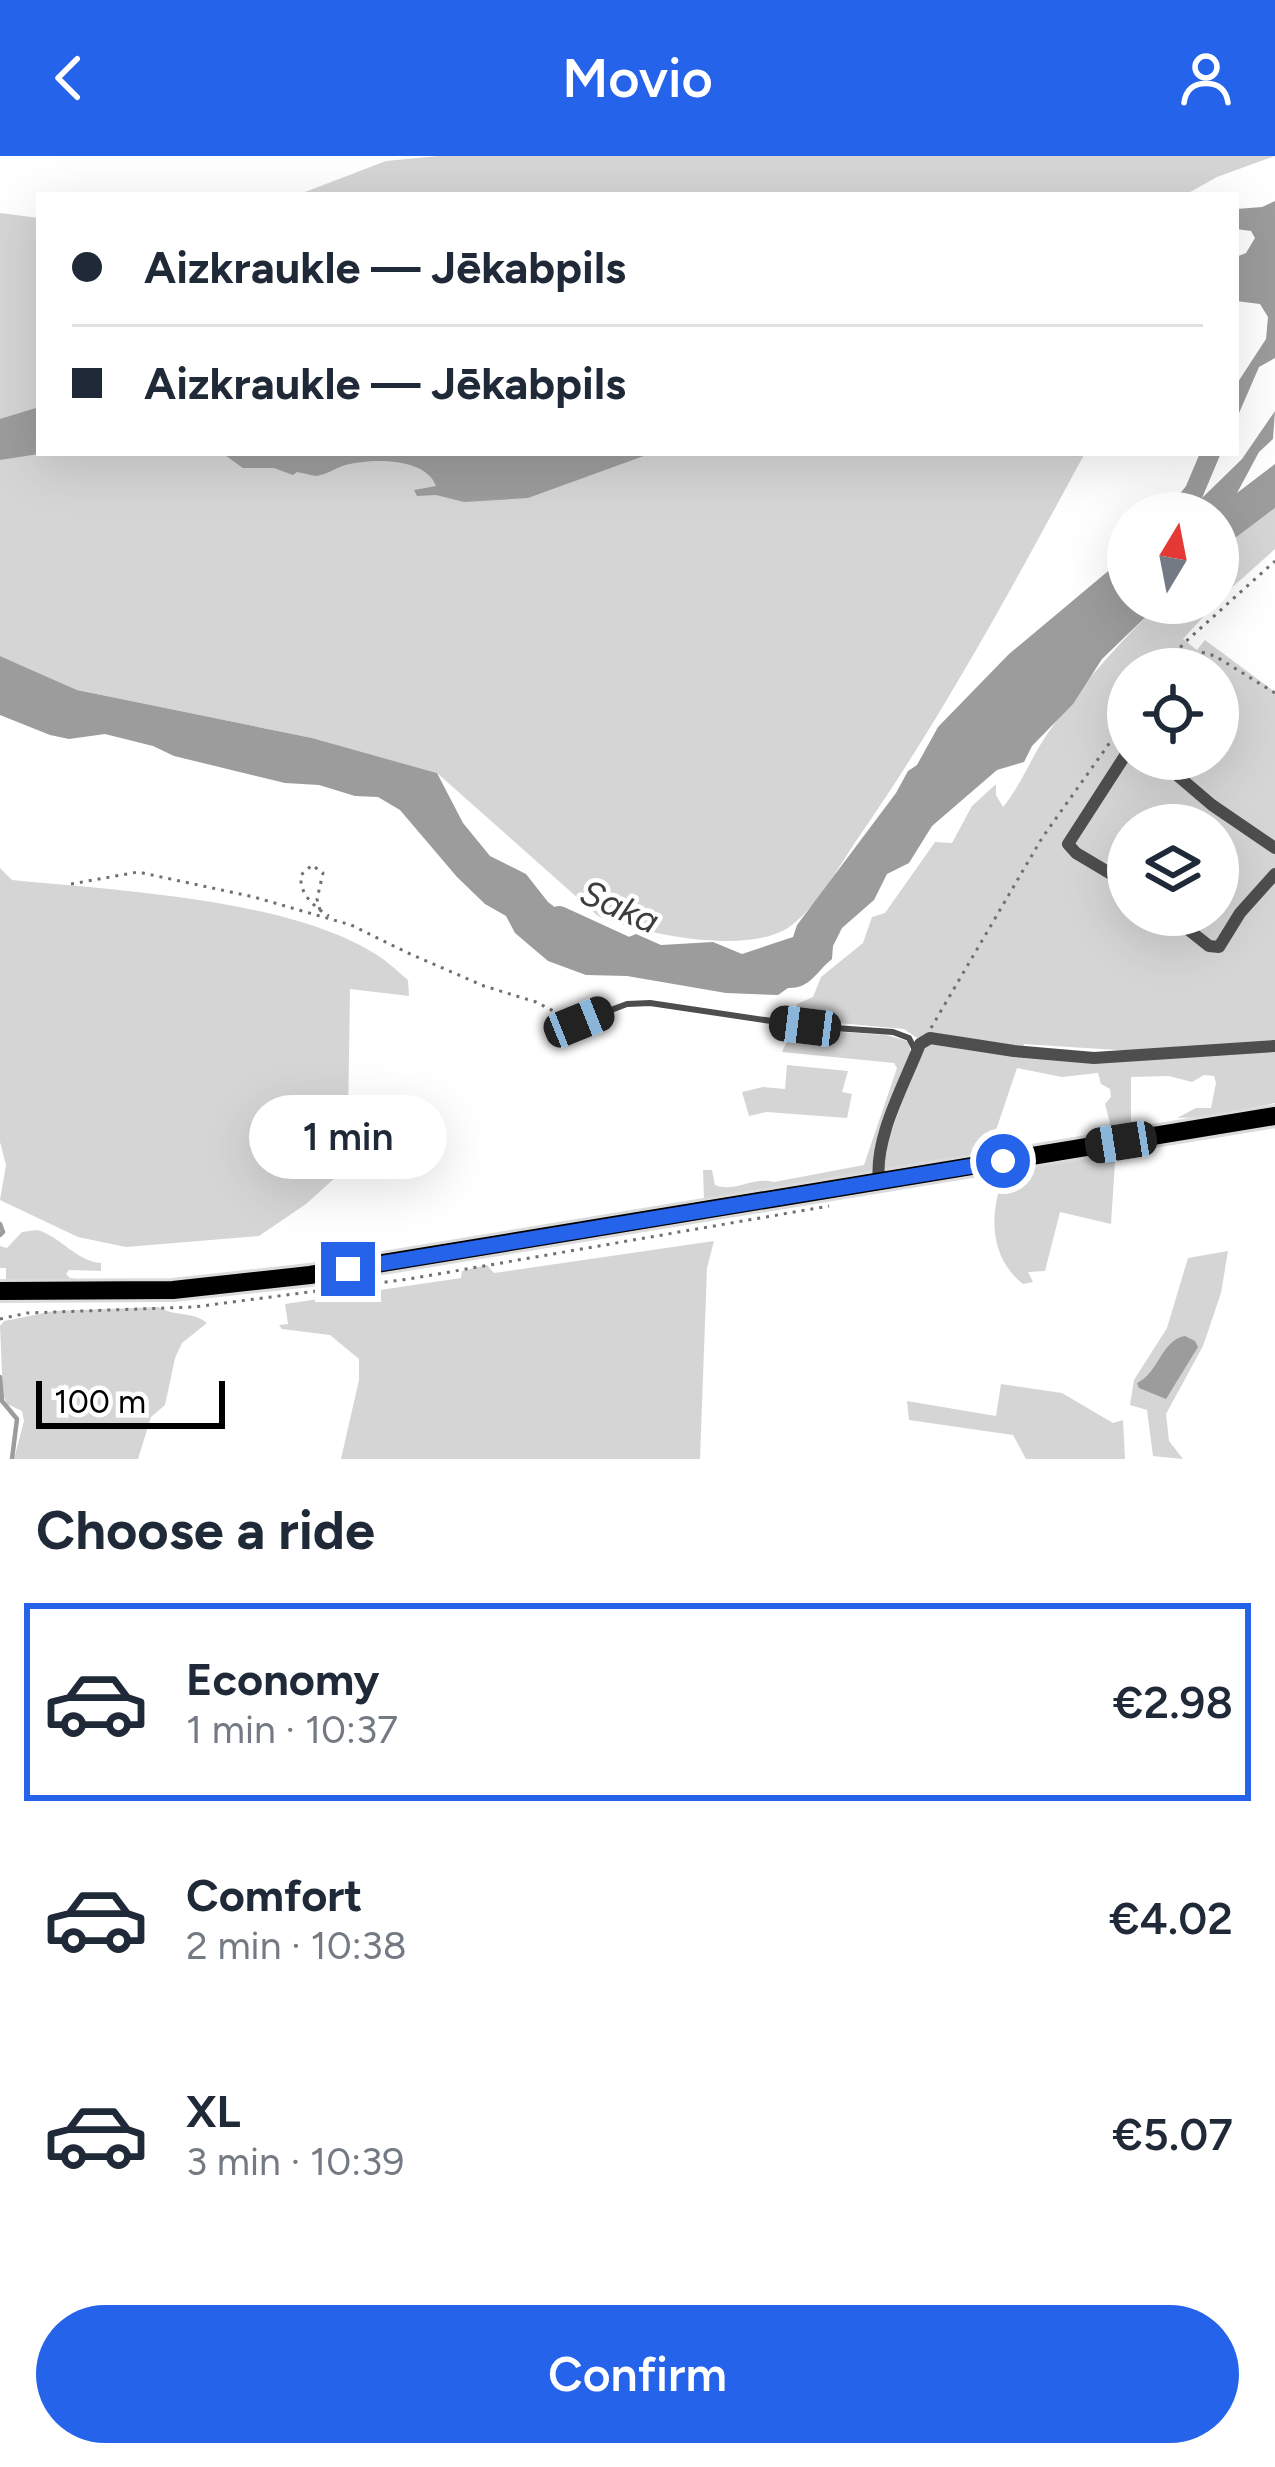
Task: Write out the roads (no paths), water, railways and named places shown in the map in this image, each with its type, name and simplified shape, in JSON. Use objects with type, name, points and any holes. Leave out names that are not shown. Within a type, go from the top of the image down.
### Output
[{"type":"main road","points":[[3,1291],[172,1290],[291,1278],[1275,1116]]},
{"type":"street","points":[[1107,871],[1068,844],[1109,780]]},
{"type":"street","points":[[1182,780],[1275,848]]},
{"type":"street","points":[[1239,915],[1275,874]]},
{"type":"street","points":[[1196,936],[1219,947],[1226,936]]},
{"type":"street","points":[[879,1181],[878,1155],[925,1040],[945,1037],[1014,1051],[1094,1058],[1275,1046]]},
{"type":"lane","points":[[579,1022],[626,1004],[650,1003],[805,1026],[893,1032],[909,1038],[914,1060]]},
{"type":"waterway","name":"Saka","points":[[559,918],[631,951]]},
{"type":"waterway","points":[[0,1224],[0,1235]]},
{"type":"waterway","points":[[0,1377],[2,1401],[17,1419],[12,1459]]}]
